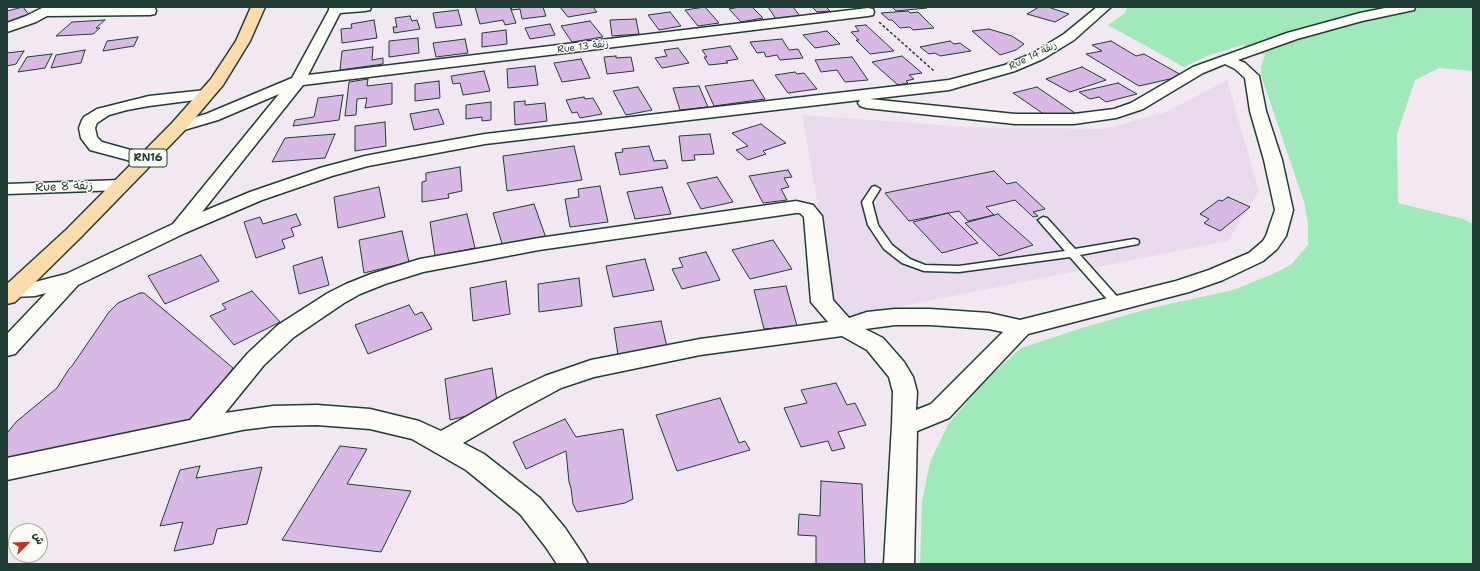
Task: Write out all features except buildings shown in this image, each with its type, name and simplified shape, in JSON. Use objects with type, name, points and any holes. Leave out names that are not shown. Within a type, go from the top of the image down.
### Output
[{"type":"main road","name":"RN16","points":[[11,294],[146,160],[206,95],[217,82],[243,41],[258,7]]},
{"type":"street","points":[[178,229],[298,81],[335,8],[365,7]]},
{"type":"street","name":"Rue 14 زنقة","points":[[832,99],[949,85],[1004,70],[1038,56],[1074,33],[1105,7]]},
{"type":"street","points":[[11,294],[70,280],[178,229],[256,196],[295,182],[365,162],[406,153],[498,138],[832,99],[1015,119],[1048,120],[1096,116],[1116,113],[1137,106],[1198,70],[1292,36],[1360,17],[1409,7]]},
{"type":"street","points":[[7,28],[49,10],[150,11]]},
{"type":"street","name":"Rue 13 زنقة","points":[[178,127],[212,117],[298,81],[866,10]]},
{"type":"street","points":[[442,443],[553,382],[591,369],[700,347],[845,328],[867,320],[895,317],[930,317],[990,321],[1020,328],[1182,287],[1239,266],[1264,250],[1276,236],[1284,210],[1273,160],[1258,111],[1252,76],[1240,66],[1226,59]]},
{"type":"street","points":[[949,85],[949,90],[953,99],[968,115]]},
{"type":"street","points":[[146,160],[96,146],[89,138],[87,128],[90,120],[103,112],[125,106],[149,101],[206,95]]},
{"type":"street","name":"Rue 8 زنقة","points":[[7,188],[121,185]]},
{"type":"street","points":[[198,428],[256,359],[286,331],[336,298],[378,279],[420,266],[539,244],[788,208],[804,208],[813,216],[822,302],[845,328],[875,344],[896,368],[905,392],[899,564]]},
{"type":"street","points":[[7,348],[70,280]]},
{"type":"street","points":[[905,426],[940,411],[1020,328]]},
{"type":"street","points":[[7,469],[198,428],[273,416],[342,416],[370,419],[419,431],[475,462],[530,506],[555,537],[572,564]]},
{"type":"lane","points":[[875,189],[867,202],[873,224],[888,247],[906,261],[924,268],[958,269],[1073,253],[1134,242]]},
{"type":"lane","points":[[1043,220],[1117,303]]},
{"type":"path","points":[[866,10],[949,85]]},
{"type":"shaded area","points":[[1227,80],[1259,191],[1228,241],[838,319],[802,115],[969,127],[1104,129],[1166,112]]},
{"type":"green space","points":[[1127,7],[1473,7],[1473,71],[1439,68],[1415,80],[1397,134],[1398,203],[1463,219],[1473,224],[1473,564],[920,564],[922,502],[930,462],[949,423],[985,381],[1021,348],[1147,309],[1233,290],[1291,265],[1308,245],[1308,224],[1305,205],[1262,78],[1261,67],[1265,55],[1242,45],[1207,56],[1184,67],[1108,25],[1125,13]]}]
